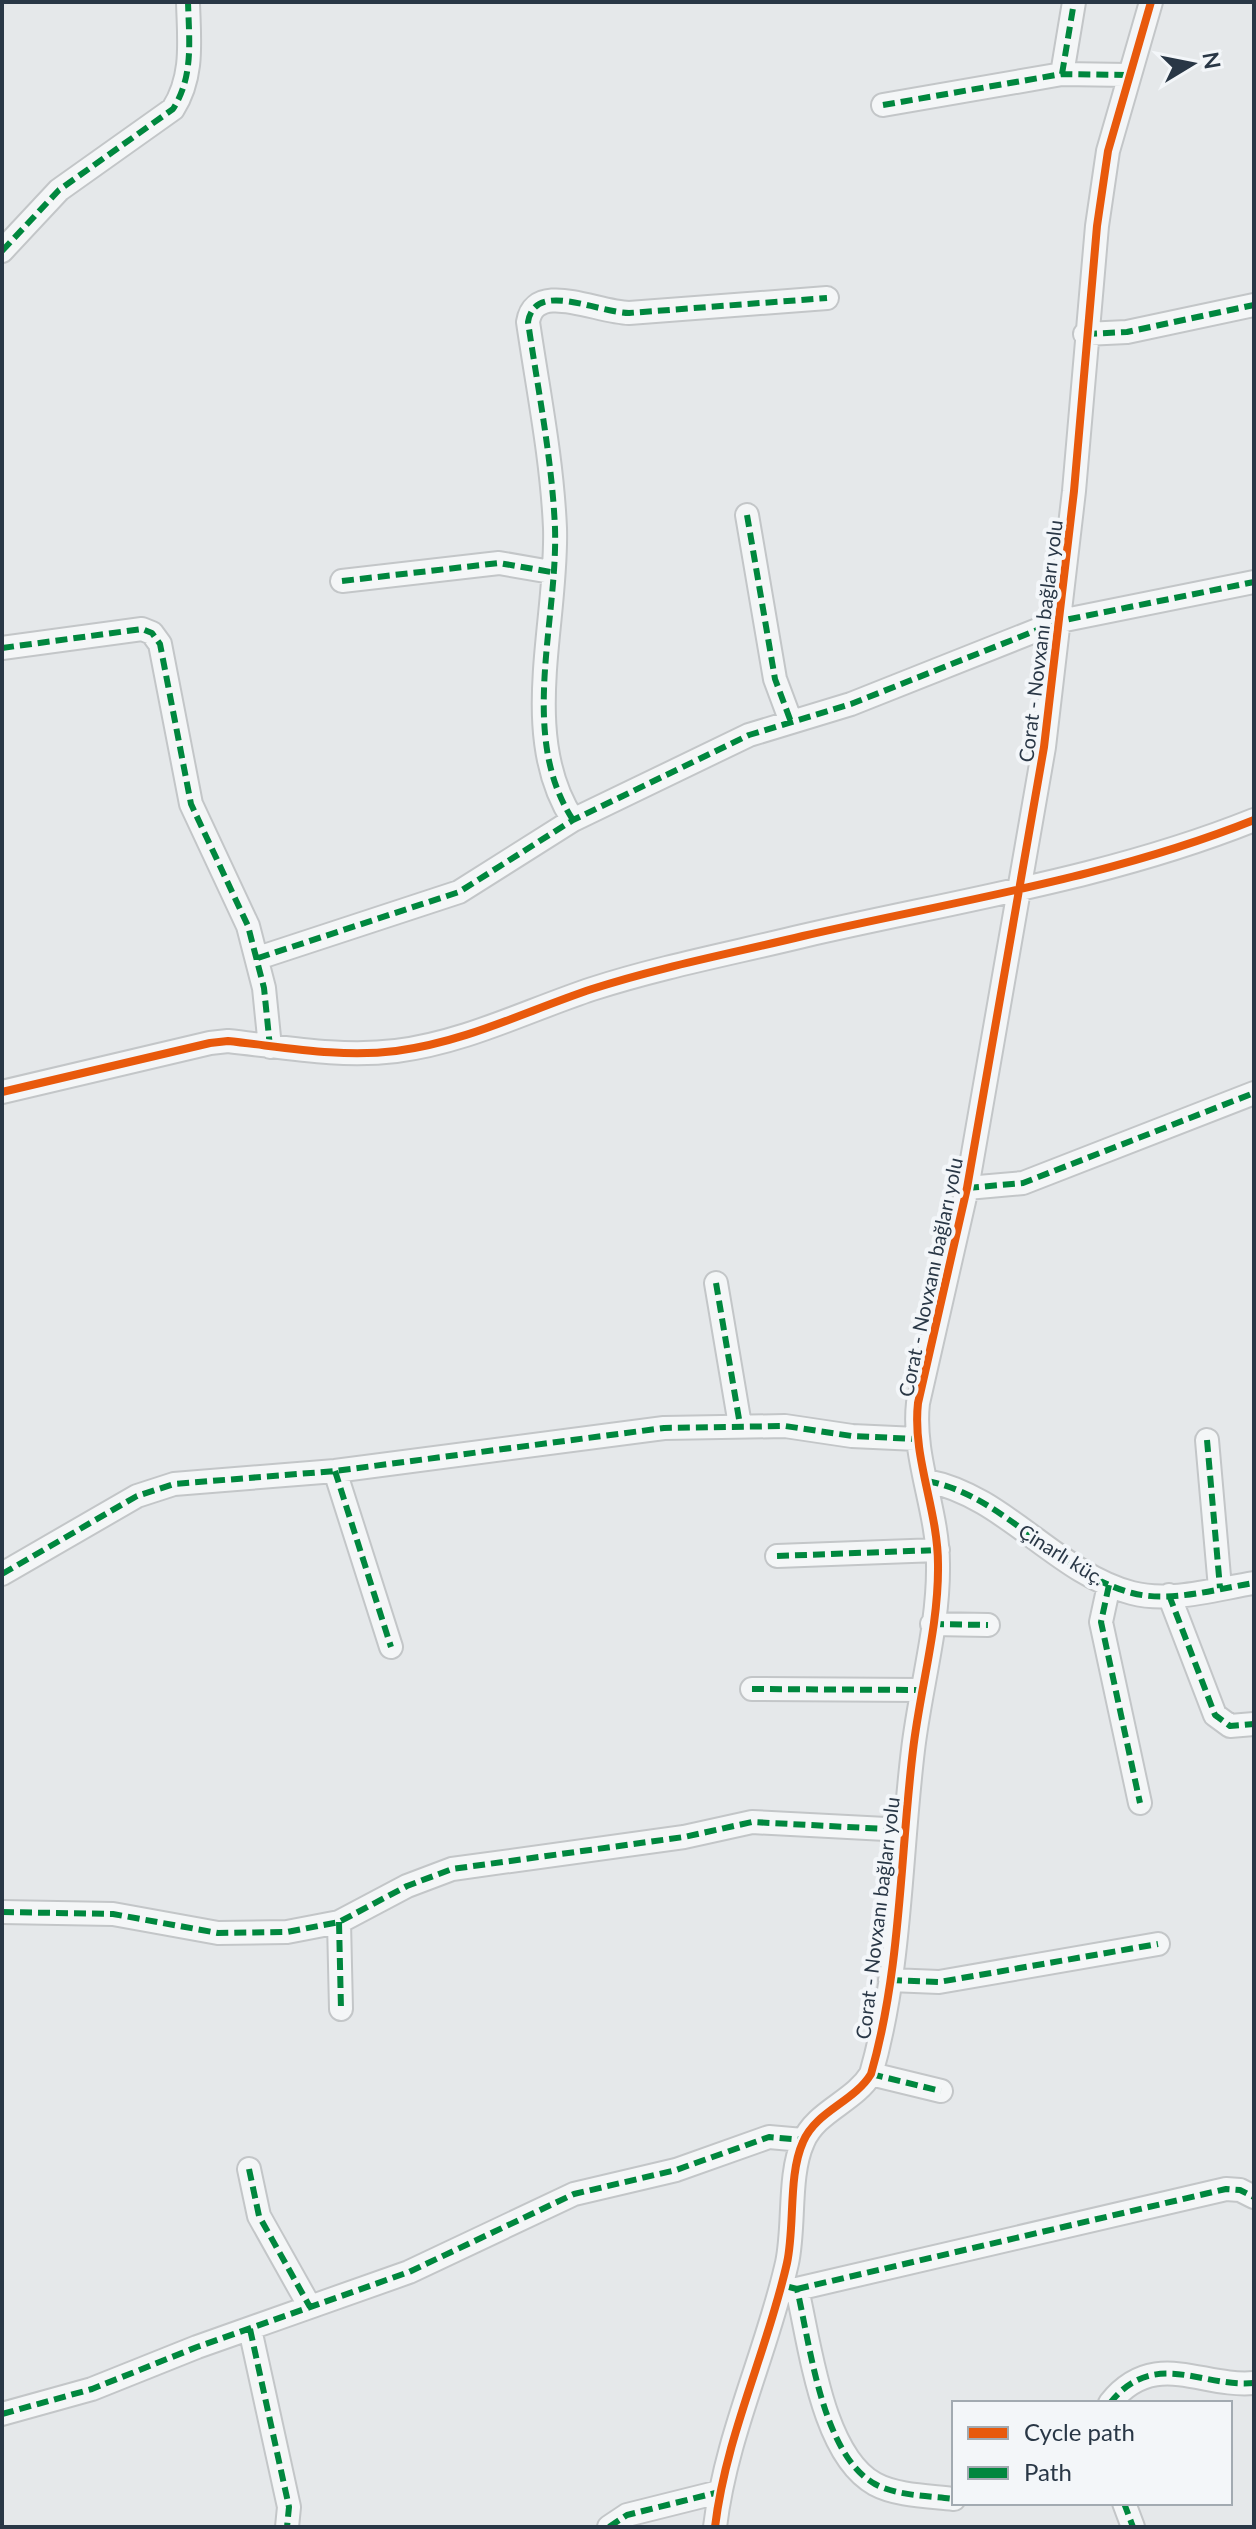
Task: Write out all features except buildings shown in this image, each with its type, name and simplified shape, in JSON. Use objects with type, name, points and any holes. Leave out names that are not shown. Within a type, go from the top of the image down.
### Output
[{"type":"street","points":[[2,251],[59,190],[173,109],[184,93],[189,69],[188,2]]},
{"type":"street","points":[[1062,74],[1074,2]]},
{"type":"street","name":"Corat - Novxanı bağları yolu","points":[[871,2074],[890,1980],[938,1550],[917,1439],[918,1403],[967,1188],[1021,890],[1060,621],[1085,334],[1108,151],[1151,2]]},
{"type":"street","points":[[883,105],[1062,74],[1128,75]]},
{"type":"street","points":[[573,820],[553,784],[547,755],[551,572],[555,531],[552,482],[528,322],[530,309],[537,301],[549,299],[608,313],[629,313],[827,298]]},
{"type":"street","points":[[1085,334],[1127,332],[1254,305]]},
{"type":"street","points":[[747,515],[775,679],[791,722]]},
{"type":"street","points":[[342,581],[499,563],[551,572]]},
{"type":"street","points":[[258,958],[459,892],[573,820],[719,747],[851,704],[1060,621],[1254,582]]},
{"type":"street","points":[[2,648],[129,629],[152,633],[164,658],[191,804],[248,926],[258,958],[270,1047]]},
{"type":"street","points":[[2,1092],[210,1043],[350,1054],[438,1044],[483,1031],[602,986],[805,936],[1021,890],[1170,852],[1254,820]]},
{"type":"street","points":[[967,1188],[1023,1183],[1254,1093]]},
{"type":"street","points":[[716,1283],[740,1425]]},
{"type":"street","points":[[2,1574],[155,1488],[335,1471],[664,1428],[740,1425],[917,1439]]},
{"type":"street","points":[[1207,1440],[1220,1588]]},
{"type":"street","points":[[335,1471],[391,1647]]},
{"type":"street","name":"Çinarlı küç.","points":[[927,1481],[958,1489],[1109,1585],[1132,1593],[1169,1595],[1254,1583]]},
{"type":"street","points":[[777,1556],[938,1550]]},
{"type":"street","points":[[1109,1585],[1101,1622],[1140,1803]]},
{"type":"street","points":[[1169,1595],[1215,1715],[1230,1726],[1254,1724]]},
{"type":"street","points":[[932,1624],[988,1625]]},
{"type":"street","points":[[752,1689],[920,1690]]},
{"type":"street","points":[[2,1912],[113,1914],[218,1933],[287,1932],[339,1922],[407,1886],[452,1869],[684,1837],[752,1822],[905,1830]]},
{"type":"street","points":[[339,1922],[341,2009]]},
{"type":"street","points":[[890,1980],[939,1982],[1158,1944]]},
{"type":"street","points":[[715,2527],[719,2492],[742,2404],[789,2287],[797,2157],[803,2140],[818,2121],[864,2085],[871,2074],[941,2091]]},
{"type":"street","points":[[2,2414],[92,2389],[440,2259],[574,2194],[676,2170],[769,2137],[803,2140]]},
{"type":"street","points":[[249,2169],[259,2216],[310,2307]]},
{"type":"street","points":[[789,2287],[1226,2189],[1240,2190],[1254,2197]]},
{"type":"street","points":[[789,2287],[821,2391],[845,2455],[858,2472],[877,2486],[952,2499]]},
{"type":"street","points":[[250,2329],[289,2507],[287,2527]]},
{"type":"street","points":[[1112,2401],[1126,2387],[1166,2373],[1185,2372],[1254,2383]]},
{"type":"street","points":[[609,2527],[627,2515],[719,2492]]},
{"type":"street","points":[[1125,2505],[1133,2527]]},
{"type":"marked path","points":[[2,251],[59,190],[173,109],[187,71],[188,2]]},
{"type":"marked path","points":[[1062,74],[1074,2]]},
{"type":"marked path","points":[[883,105],[1062,74],[1128,75]]},
{"type":"marked path","points":[[573,820],[557,787],[547,752],[544,715],[555,528],[548,450],[528,322],[533,310],[542,303],[554,300],[629,313],[827,298]]},
{"type":"marked path","points":[[1085,334],[1127,332],[1254,305]]},
{"type":"marked path","points":[[747,515],[775,679],[791,722]]},
{"type":"marked path","points":[[342,581],[499,563],[551,572]]},
{"type":"marked path","points":[[258,958],[459,892],[573,820],[749,735],[851,704],[1060,621],[1254,582]]},
{"type":"marked path","points":[[2,648],[142,629],[152,633],[160,644],[191,804],[248,926],[264,988],[270,1047]]},
{"type":"marked path","points":[[967,1188],[1023,1183],[1254,1093]]},
{"type":"marked path","points":[[716,1283],[740,1425]]},
{"type":"marked path","points":[[2,1574],[137,1496],[174,1484],[335,1471],[664,1428],[785,1426],[852,1436],[917,1439]]},
{"type":"marked path","points":[[1207,1440],[1220,1588]]},
{"type":"marked path","points":[[335,1471],[391,1647]]},
{"type":"marked path","points":[[927,1481],[955,1489],[981,1502],[1079,1569],[1132,1593],[1177,1596],[1254,1583]]},
{"type":"marked path","points":[[777,1556],[938,1550]]},
{"type":"marked path","points":[[1109,1585],[1101,1622],[1140,1803]]},
{"type":"marked path","points":[[1169,1595],[1215,1715],[1230,1726],[1254,1724]]},
{"type":"marked path","points":[[932,1624],[988,1625]]},
{"type":"marked path","points":[[752,1689],[920,1690]]},
{"type":"marked path","points":[[2,1912],[113,1914],[218,1933],[287,1932],[339,1922],[407,1886],[452,1869],[684,1837],[752,1822],[905,1830]]},
{"type":"marked path","points":[[339,1922],[341,2009]]},
{"type":"marked path","points":[[890,1980],[939,1982],[1158,1944]]},
{"type":"marked path","points":[[871,2074],[941,2091]]},
{"type":"marked path","points":[[2,2414],[92,2389],[197,2347],[409,2272],[574,2194],[676,2170],[769,2137],[803,2140]]},
{"type":"marked path","points":[[249,2169],[259,2216],[310,2307]]},
{"type":"marked path","points":[[797,2289],[1226,2189],[1240,2190],[1254,2197]]},
{"type":"marked path","points":[[789,2287],[797,2289],[813,2367],[830,2424],[857,2470],[875,2484],[893,2491],[952,2499]]},
{"type":"marked path","points":[[250,2329],[289,2507],[287,2527]]},
{"type":"marked path","points":[[1112,2401],[1144,2377],[1161,2374],[1254,2383]]},
{"type":"marked path","points":[[609,2527],[627,2515],[719,2492]]},
{"type":"marked path","points":[[1125,2505],[1133,2527]]},
{"type":"cycle path","points":[[715,2527],[728,2459],[787,2263],[798,2155],[809,2131],[817,2122],[855,2092],[871,2074],[888,1995],[913,1750],[938,1587],[937,1544],[919,1443],[918,1403],[967,1188],[1044,747],[1074,491],[1097,226],[1108,151],[1151,2]]},
{"type":"cycle path","points":[[2,1092],[228,1041],[354,1053],[422,1047],[644,974],[1088,873],[1144,858],[1254,820]]}]
